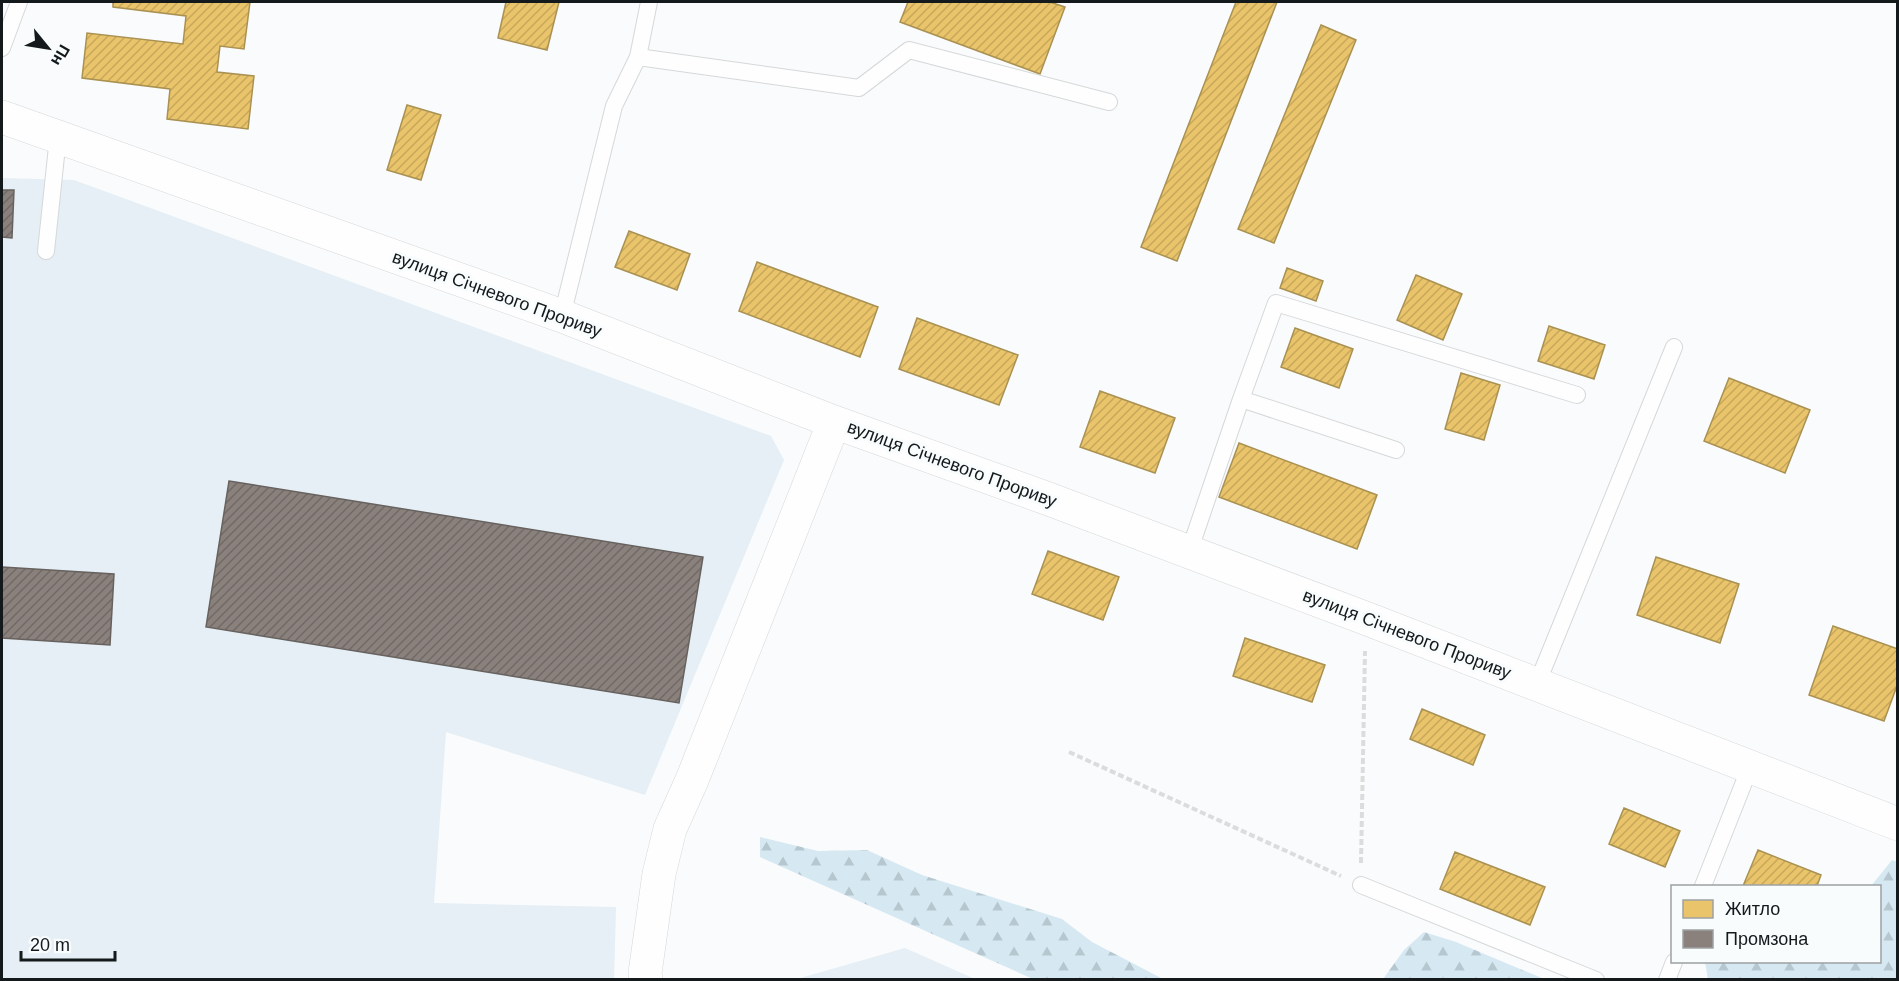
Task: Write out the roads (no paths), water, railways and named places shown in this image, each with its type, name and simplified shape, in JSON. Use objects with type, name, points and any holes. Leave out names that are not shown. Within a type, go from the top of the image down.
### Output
[{"type":"street","name":"вулиця Січневого Прориву","points":[[2,117],[562,316],[834,422],[1046,498],[1365,618],[1898,824]]},
{"type":"street","points":[[646,980],[645,973],[659,874],[670,829],[701,758],[834,422]]},
{"type":"lane","points":[[2,48],[19,2]]},
{"type":"lane","points":[[562,316],[614,106],[638,57],[649,2]]},
{"type":"lane","points":[[638,57],[859,88],[909,50],[1109,102]]},
{"type":"lane","points":[[46,251],[57,137]]},
{"type":"lane","points":[[1189,552],[1276,303],[1577,395]]},
{"type":"lane","points":[[1537,684],[1674,347]]},
{"type":"lane","points":[[1241,399],[1396,450]]},
{"type":"lane","points":[[1703,885],[1750,767]]},
{"type":"lane","points":[[1361,885],[1596,980]]},
{"type":"lane","points":[[1667,980],[1674,963]]}]
